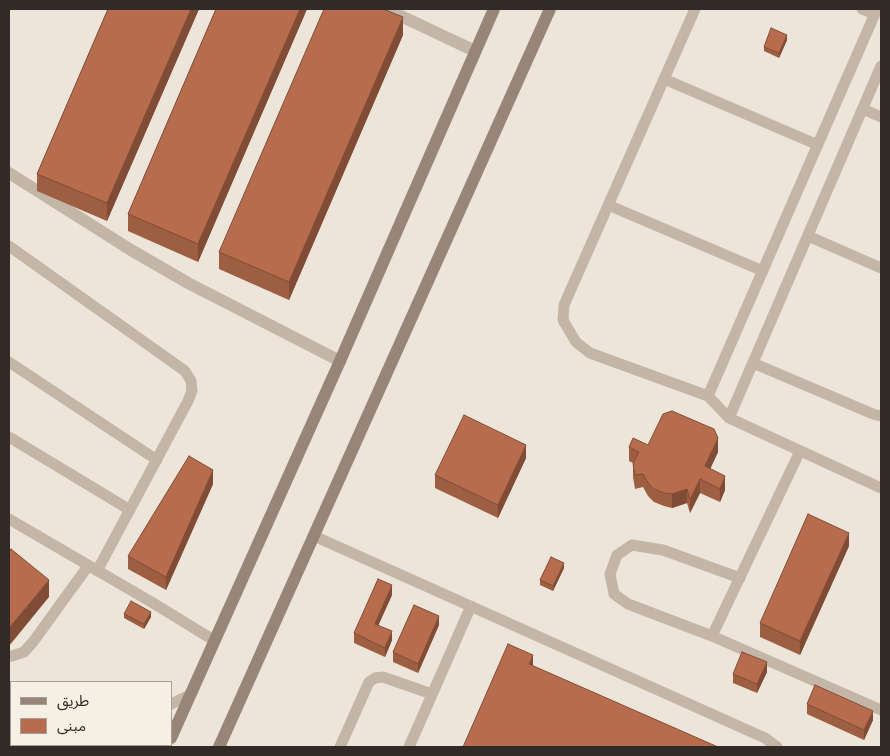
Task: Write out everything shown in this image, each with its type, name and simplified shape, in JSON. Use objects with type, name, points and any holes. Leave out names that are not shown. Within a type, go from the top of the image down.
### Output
[{"type":"main road","points":[[172,736],[340,361],[494,9]]},
{"type":"main road","points":[[220,747],[550,9]]},
{"type":"street","points":[[386,9],[476,51]]},
{"type":"street","points":[[9,173],[131,250],[188,283],[340,361]]},
{"type":"lane","points":[[695,9],[564,305],[563,320],[576,342],[590,353],[708,396],[729,418],[881,488]]},
{"type":"lane","points":[[708,396],[876,11],[862,9]]},
{"type":"lane","points":[[729,418],[881,66]]},
{"type":"lane","points":[[664,79],[818,145]]},
{"type":"lane","points":[[863,108],[881,117]]},
{"type":"lane","points":[[608,205],[763,271]]},
{"type":"lane","points":[[808,236],[881,268]]},
{"type":"lane","points":[[9,246],[185,371],[191,381],[192,392],[130,510],[92,568],[24,652],[9,656]]},
{"type":"lane","points":[[9,362],[157,460]]},
{"type":"lane","points":[[753,363],[881,416]]},
{"type":"lane","points":[[9,436],[130,510]]},
{"type":"lane","points":[[712,636],[800,451]]},
{"type":"lane","points":[[9,519],[215,641]]},
{"type":"lane","points":[[314,536],[765,738],[777,747]]},
{"type":"lane","points":[[740,578],[663,550],[632,545],[616,555],[610,574],[614,594],[628,604],[712,636],[881,710]]},
{"type":"lane","points":[[409,747],[472,606]]},
{"type":"lane","points":[[340,747],[369,682],[375,678],[383,677],[432,694]]},
{"type":"lane","points":[[172,704],[190,695]]},
{"type":"building","points":[[108,9],[191,9],[107,203],[37,174]]},
{"type":"building","points":[[216,9],[300,9],[198,244],[128,214]]},
{"type":"building","points":[[324,9],[383,9],[403,17],[289,282],[219,252]]},
{"type":"building","points":[[771,28],[787,35],[779,53],[764,47]]},
{"type":"building","points":[[672,411],[714,429],[718,438],[705,466],[725,476],[720,489],[700,479],[690,500],[687,489],[672,494],[664,493],[654,489],[643,474],[635,475],[633,463],[639,452],[629,447],[633,438],[648,445],[663,414]]},
{"type":"building","points":[[464,415],[526,445],[498,505],[435,475]]},
{"type":"building","points":[[189,456],[213,470],[166,577],[128,556]]},
{"type":"building","points":[[808,514],[849,533],[800,641],[760,623]]},
{"type":"building","points":[[11,549],[49,580],[9,628],[9,552]]},
{"type":"building","points":[[551,557],[564,563],[553,586],[540,580]]},
{"type":"building","points":[[378,579],[392,585],[375,624],[392,631],[385,648],[354,633]]},
{"type":"building","points":[[131,601],[151,612],[144,624],[124,614]]},
{"type":"building","points":[[414,605],[439,616],[418,664],[393,652]]},
{"type":"building","points":[[508,644],[533,655],[529,664],[718,747],[463,747]]},
{"type":"building","points":[[742,652],[767,662],[757,684],[733,674]]},
{"type":"building","points":[[815,685],[873,711],[864,730],[807,704]]}]
